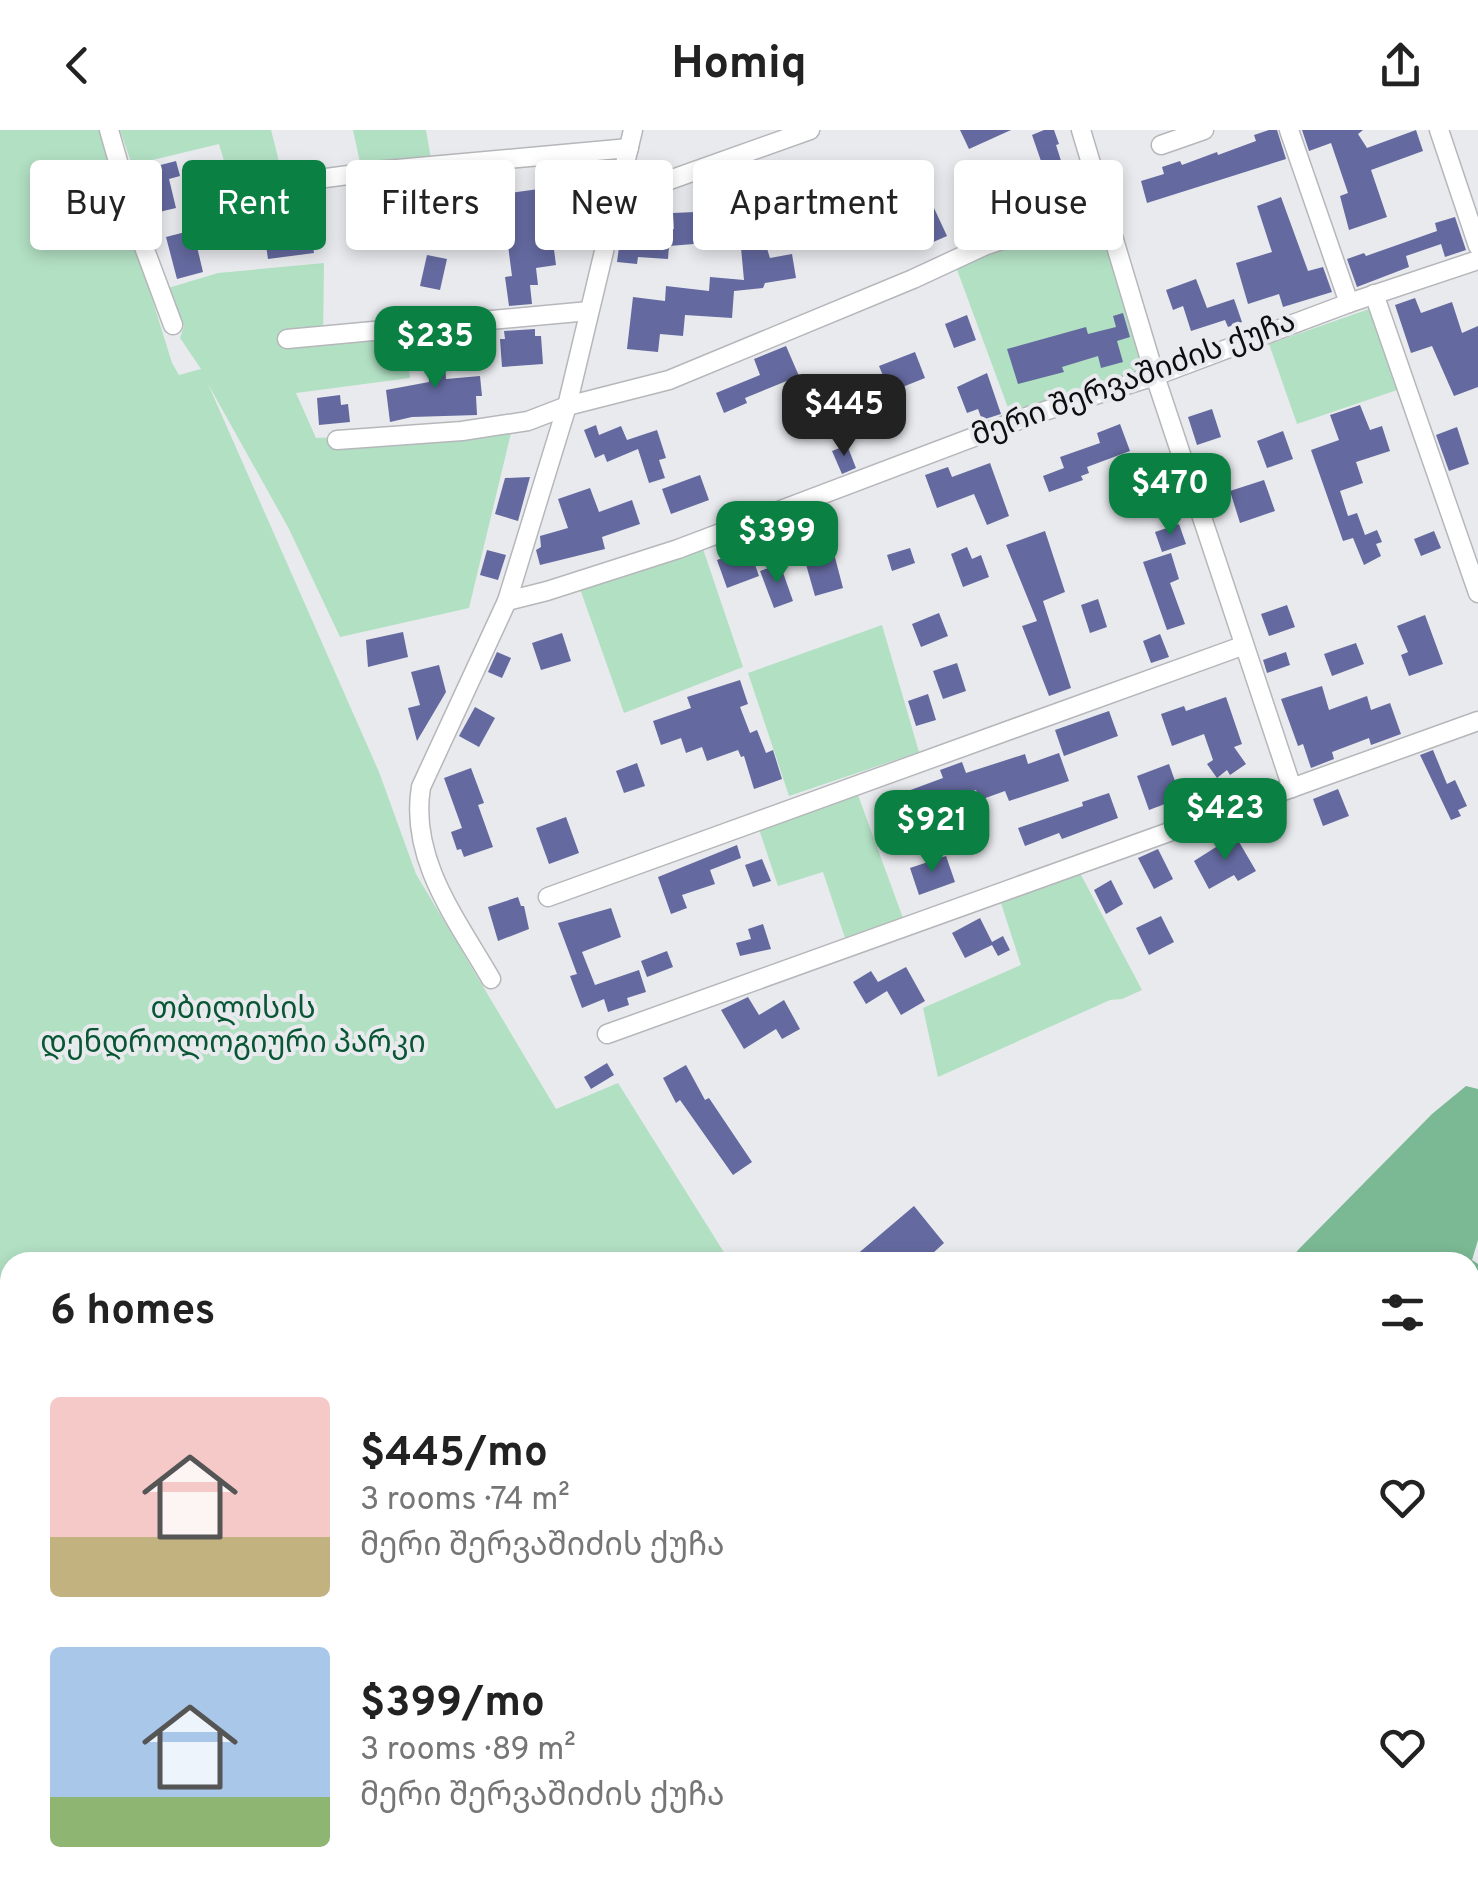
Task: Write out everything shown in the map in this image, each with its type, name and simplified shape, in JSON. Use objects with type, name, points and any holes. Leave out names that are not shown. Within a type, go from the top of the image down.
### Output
[{"type":"street","points":[[109,130],[138,231],[173,324]]},
{"type":"street","points":[[673,179],[810,130]]},
{"type":"street","points":[[1082,130],[1090,160]]},
{"type":"street","points":[[1161,145],[1204,130]]},
{"type":"street","points":[[1288,130],[1349,303]]},
{"type":"street","points":[[1439,130],[1478,246]]},
{"type":"street","points":[[326,178],[631,139]]},
{"type":"street","points":[[491,979],[432,874],[416,816],[420,787],[507,600],[567,406],[605,250]]},
{"type":"street","points":[[338,440],[528,422],[567,406],[669,380],[975,250]]},
{"type":"street","points":[[1116,250],[1242,646],[1292,788]]},
{"type":"street","name":"მერი შერვაშიძის ქუჩა","points":[[507,600],[678,549],[1032,415],[1155,376],[1374,294],[1478,260]]},
{"type":"street","points":[[1374,294],[1478,593]]},
{"type":"street","points":[[287,339],[589,311]]},
{"type":"street","points":[[548,897],[1242,646]]},
{"type":"street","points":[[607,1034],[1478,722]]},
{"type":"green space","name":"თბილისის დენდროლოგიური პარკი","points":[[0,130],[100,130],[109,160],[30,160],[30,250],[137,250],[179,375],[201,369],[180,338],[184,326],[168,288],[218,273],[324,263],[323,342],[404,336],[410,378],[296,393],[316,438],[512,429],[469,608],[340,637],[289,529],[208,384],[379,772],[416,874],[556,1109],[618,1083],[724,1252],[0,1252]]},
{"type":"green space","points":[[120,130],[271,130],[279,160],[224,160],[219,144],[153,160],[130,160]]},
{"type":"green space","points":[[353,130],[426,130],[431,159],[359,160]]},
{"type":"green space","points":[[994,250],[1109,250],[1146,372],[1011,416],[956,267]]},
{"type":"green space","points":[[1369,309],[1400,389],[1297,424],[1269,344]]},
{"type":"green space","points":[[702,546],[743,667],[624,713],[579,586]]},
{"type":"green space","points":[[882,625],[919,752],[789,796],[748,673]]},
{"type":"green space","points":[[858,795],[903,918],[846,941],[823,872],[778,886],[758,826]]},
{"type":"green space","points":[[1080,873],[1142,990],[1110,1000],[938,1077],[923,1008],[1021,965],[1000,900]]},
{"type":"green space","points":[[1466,1086],[1478,1089],[1478,1240],[1474,1252],[1297,1252],[1297,1251],[1432,1114]]},
{"type":"building","points":[[960,130],[1011,130],[969,149]]},
{"type":"building","points":[[1054,130],[1061,160],[1041,160],[1032,135]]},
{"type":"building","points":[[1277,130],[1286,159],[1147,203],[1141,181],[1164,174],[1162,167],[1180,161],[1182,165],[1217,152],[1218,155],[1256,141],[1254,135]]},
{"type":"building","points":[[1302,130],[1363,130],[1358,134],[1367,148],[1416,130],[1423,151],[1371,170],[1387,217],[1349,230],[1340,196],[1348,193],[1331,143],[1309,151]]},
{"type":"building","points":[[176,161],[180,176],[169,179],[176,208],[162,211],[162,165]]},
{"type":"building","points":[[535,190],[535,250],[554,250],[556,265],[536,268],[538,285],[530,285],[532,304],[509,306],[505,277],[512,276],[509,250],[515,250],[515,192]]},
{"type":"building","points":[[1281,197],[1308,271],[1323,267],[1332,292],[1283,307],[1279,294],[1248,304],[1236,263],[1272,252],[1257,206]]},
{"type":"building","points":[[934,208],[947,236],[934,242]]},
{"type":"building","points":[[693,212],[693,244],[673,246],[673,213]]},
{"type":"building","points":[[1455,217],[1466,250],[1445,257],[1441,244],[1406,256],[1409,267],[1357,287],[1347,259],[1437,231],[1435,223]]},
{"type":"building","points":[[182,233],[182,250],[198,250],[203,272],[177,279],[166,237]]},
{"type":"building","points":[[267,250],[314,250],[314,253],[268,259]]},
{"type":"building","points":[[619,250],[669,250],[668,259],[638,257],[637,264],[617,262]]},
{"type":"building","points":[[741,250],[767,250],[770,258],[792,254],[796,278],[765,283],[763,288],[734,291],[732,318],[685,315],[683,336],[660,334],[658,352],[627,349],[633,297],[665,301],[666,286],[709,291],[710,277],[744,280]]},
{"type":"building","points":[[427,255],[447,259],[440,290],[420,286]]},
{"type":"building","points":[[1196,279],[1207,308],[1234,299],[1242,322],[1228,327],[1225,320],[1191,331],[1183,306],[1173,310],[1166,290]]},
{"type":"building","points":[[1415,298],[1421,313],[1452,302],[1462,333],[1478,326],[1478,387],[1454,396],[1432,346],[1411,353],[1395,305]]},
{"type":"building","points":[[1123,313],[1130,337],[1117,341],[1123,362],[1101,368],[1098,356],[1062,367],[1064,372],[1018,384],[1007,349],[1086,327],[1088,334],[1116,327],[1113,316]]},
{"type":"building","points":[[967,315],[976,340],[954,348],[945,324]]},
{"type":"building","points":[[535,329],[535,336],[541,336],[543,364],[502,367],[500,339],[505,339],[504,331]]},
{"type":"building","points":[[443,337],[446,379],[480,376],[482,396],[476,396],[477,415],[412,417],[390,422],[386,390],[429,382],[425,339]]},
{"type":"building","points":[[786,346],[799,376],[745,398],[747,403],[724,413],[716,393],[760,375],[754,359]]},
{"type":"building","points":[[915,352],[925,378],[890,392],[879,366]]},
{"type":"building","points":[[987,373],[1001,414],[982,420],[978,409],[967,413],[957,387]]},
{"type":"building","points":[[340,395],[341,405],[348,404],[350,422],[319,425],[317,398]]},
{"type":"building","points":[[1360,405],[1370,430],[1382,426],[1390,451],[1356,462],[1363,483],[1340,491],[1348,516],[1357,513],[1365,535],[1377,530],[1382,542],[1376,544],[1381,556],[1364,565],[1353,538],[1343,541],[1311,450],[1339,440],[1330,415]]},
{"type":"building","points":[[1212,409],[1221,437],[1197,445],[1188,417]]},
{"type":"building","points":[[1120,424],[1130,451],[1087,467],[1089,473],[1081,476],[1083,480],[1049,492],[1043,476],[1064,468],[1060,457],[1100,443],[1097,433]]},
{"type":"building","points":[[596,425],[599,435],[621,426],[627,440],[657,430],[666,458],[659,460],[665,478],[649,483],[638,449],[607,462],[604,454],[595,458],[584,430]]},
{"type":"building","points":[[1457,427],[1469,464],[1449,471],[1436,435]]},
{"type":"building","points":[[1283,431],[1293,459],[1267,468],[1257,441]]},
{"type":"building","points":[[847,445],[856,468],[842,474],[832,451]]},
{"type":"building","points":[[990,463],[1009,516],[987,525],[974,494],[937,508],[925,475],[948,467],[952,477]]},
{"type":"building","points":[[700,475],[709,500],[671,514],[662,489]]},
{"type":"building","points":[[530,477],[518,521],[495,514],[505,478]]},
{"type":"building","points":[[1264,480],[1275,511],[1240,523],[1230,491]]},
{"type":"building","points":[[1151,484],[1159,508],[1133,517],[1125,493]]},
{"type":"building","points":[[590,488],[599,512],[632,500],[640,524],[602,537],[605,549],[540,565],[536,550],[541,547],[540,536],[568,528],[558,499]]},
{"type":"building","points":[[1179,524],[1186,544],[1162,552],[1155,532]]},
{"type":"building","points":[[1045,531],[1065,592],[1043,601],[1071,688],[1049,696],[1022,626],[1037,621],[1006,545]]},
{"type":"building","points":[[1434,531],[1441,548],[1421,556],[1414,539]]},
{"type":"building","points":[[832,546],[843,588],[815,596],[803,554]]},
{"type":"building","points":[[967,547],[972,559],[981,555],[989,577],[963,587],[951,554]]},
{"type":"building","points":[[749,548],[759,576],[727,588],[717,560]]},
{"type":"building","points":[[910,548],[915,563],[892,571],[887,555]]},
{"type":"building","points":[[487,550],[506,555],[498,580],[480,575]]},
{"type":"building","points":[[1171,553],[1179,579],[1170,583],[1185,624],[1167,630],[1143,562]]},
{"type":"building","points":[[780,564],[793,601],[774,608],[760,571]]},
{"type":"building","points":[[1098,599],[1107,627],[1090,633],[1081,605]]},
{"type":"building","points":[[1287,605],[1295,627],[1269,636],[1261,614]]},
{"type":"building","points":[[939,613],[948,636],[921,647],[912,624]]},
{"type":"building","points":[[1425,615],[1443,664],[1409,676],[1401,655],[1408,652],[1397,626]]},
{"type":"building","points":[[403,632],[408,657],[368,667],[366,640]]},
{"type":"building","points":[[562,633],[571,661],[541,670],[532,643]]},
{"type":"building","points":[[1160,634],[1169,657],[1151,663],[1143,641]]},
{"type":"building","points":[[1356,643],[1364,664],[1332,676],[1324,654]]},
{"type":"building","points":[[497,652],[511,658],[502,678],[488,672]]},
{"type":"building","points":[[1286,652],[1290,665],[1267,673],[1263,660]]},
{"type":"building","points":[[957,663],[966,691],[943,699],[933,671]]},
{"type":"building","points":[[439,665],[446,692],[417,741],[408,708],[420,705],[411,672]]},
{"type":"building","points":[[740,680],[748,704],[740,707],[750,733],[757,730],[766,753],[773,750],[782,779],[754,789],[744,756],[738,750],[707,761],[702,747],[686,753],[681,738],[661,745],[653,721],[691,708],[687,697]]},
{"type":"building","points":[[1322,686],[1329,710],[1367,696],[1371,710],[1390,703],[1401,734],[1371,745],[1369,738],[1332,752],[1334,759],[1311,768],[1303,744],[1298,746],[1281,699]]},
{"type":"building","points":[[928,694],[936,720],[916,726],[908,701]]},
{"type":"building","points":[[1226,697],[1242,744],[1234,747],[1246,764],[1217,778],[1207,764],[1213,760],[1204,734],[1172,746],[1161,714],[1184,706],[1186,711]]},
{"type":"building","points":[[475,707],[495,718],[479,747],[459,736]]},
{"type":"building","points":[[1109,711],[1118,736],[1064,756],[1055,730]]},
{"type":"building","points":[[1433,750],[1447,784],[1455,780],[1467,806],[1458,810],[1461,816],[1451,820],[1420,755]]},
{"type":"building","points":[[1059,753],[1069,781],[1009,801],[1005,791],[980,800],[976,790],[895,819],[889,798],[943,778],[940,770],[962,762],[966,773],[1025,754],[1028,764]]},
{"type":"building","points":[[637,763],[645,786],[624,793],[616,771]]},
{"type":"building","points":[[1169,764],[1181,798],[1149,810],[1137,776]]},
{"type":"building","points":[[471,768],[484,803],[478,805],[493,847],[464,857],[451,832],[462,828],[444,778]]},
{"type":"building","points":[[1338,789],[1349,816],[1323,826],[1313,799]]},
{"type":"building","points":[[1109,793],[1118,818],[1062,839],[1059,833],[1025,846],[1018,828]]},
{"type":"building","points":[[1266,811],[1273,827],[1254,836],[1246,820]]},
{"type":"building","points":[[566,817],[579,853],[549,864],[536,828]]},
{"type":"building","points":[[1235,835],[1256,871],[1238,881],[1234,875],[1209,889],[1194,861]]},
{"type":"building","points":[[737,845],[741,858],[710,870],[715,884],[682,895],[687,908],[671,914],[658,877]]},
{"type":"building","points":[[1158,849],[1173,879],[1154,889],[1138,858]]},
{"type":"building","points":[[946,856],[955,882],[919,895],[910,868]]},
{"type":"building","points":[[762,859],[771,881],[753,887],[745,865]]},
{"type":"building","points":[[1111,880],[1123,904],[1106,914],[1094,890]]},
{"type":"building","points":[[518,897],[529,929],[498,941],[488,907]]},
{"type":"building","points":[[611,908],[621,937],[582,952],[595,985],[639,970],[646,992],[627,998],[629,1005],[608,1012],[604,999],[582,1008],[570,976],[577,974],[558,923]]},
{"type":"building","points":[[1161,916],[1174,942],[1149,955],[1136,928]]},
{"type":"building","points":[[980,918],[992,942],[1003,936],[1010,950],[998,956],[992,945],[965,958],[952,933]]},
{"type":"building","points":[[763,924],[771,949],[740,956],[736,943],[751,939],[748,929]]},
{"type":"building","points":[[667,951],[673,967],[647,977],[641,961]]},
{"type":"building","points":[[906,967],[925,1001],[901,1015],[887,991],[866,1004],[853,982],[871,971],[878,982]]},
{"type":"building","points":[[748,997],[759,1015],[784,1000],[800,1029],[782,1039],[776,1029],[744,1049],[721,1010]]},
{"type":"building","points":[[607,1063],[614,1075],[591,1089],[584,1077]]},
{"type":"building","points":[[686,1065],[705,1100],[709,1098],[752,1162],[733,1175],[680,1100],[676,1103],[663,1078]]},
{"type":"building","points":[[914,1206],[944,1243],[934,1252],[860,1252]]}]
